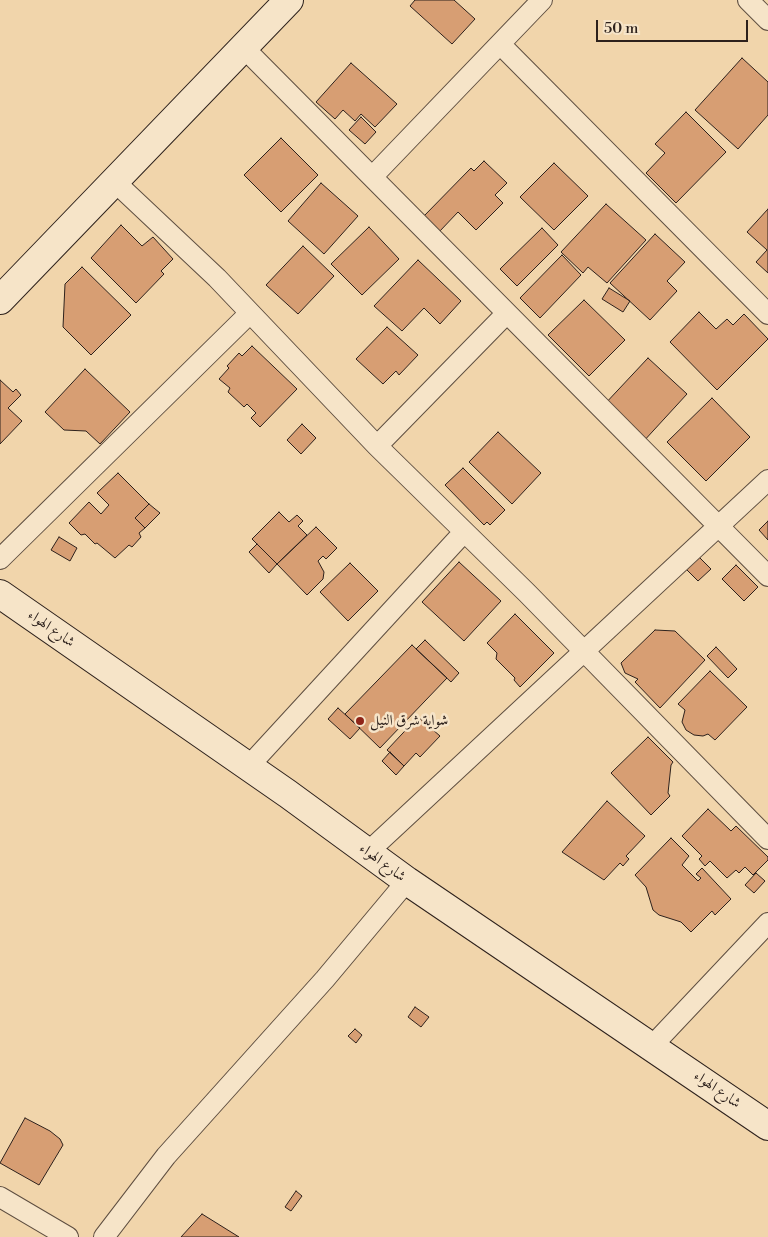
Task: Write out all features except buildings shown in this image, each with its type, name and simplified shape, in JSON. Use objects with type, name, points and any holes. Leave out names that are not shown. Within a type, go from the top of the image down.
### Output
[{"type":"street","points":[[0,300],[288,0]]},
{"type":"street","points":[[372,176],[542,0]]},
{"type":"street","points":[[748,0],[768,20]]},
{"type":"street","points":[[500,44],[768,314]]},
{"type":"street","points":[[243,47],[768,576]]},
{"type":"street","points":[[114,181],[250,313],[377,446],[768,839]]},
{"type":"street","points":[[0,559],[250,313]]},
{"type":"street","points":[[377,446],[507,313]]},
{"type":"street","points":[[368,852],[768,480]]},
{"type":"street","points":[[248,766],[464,532]]},
{"type":"street","name":"شارع الهواء","points":[[0,594],[248,766],[407,881],[768,1126]]},
{"type":"street","points":[[104,1237],[166,1156],[325,979],[407,881]]},
{"type":"street","points":[[652,1046],[768,922]]},
{"type":"street","points":[[0,1197],[68,1237]]},
{"type":"place","name":"شواية شرق النيل","points":[[360,721]]}]
